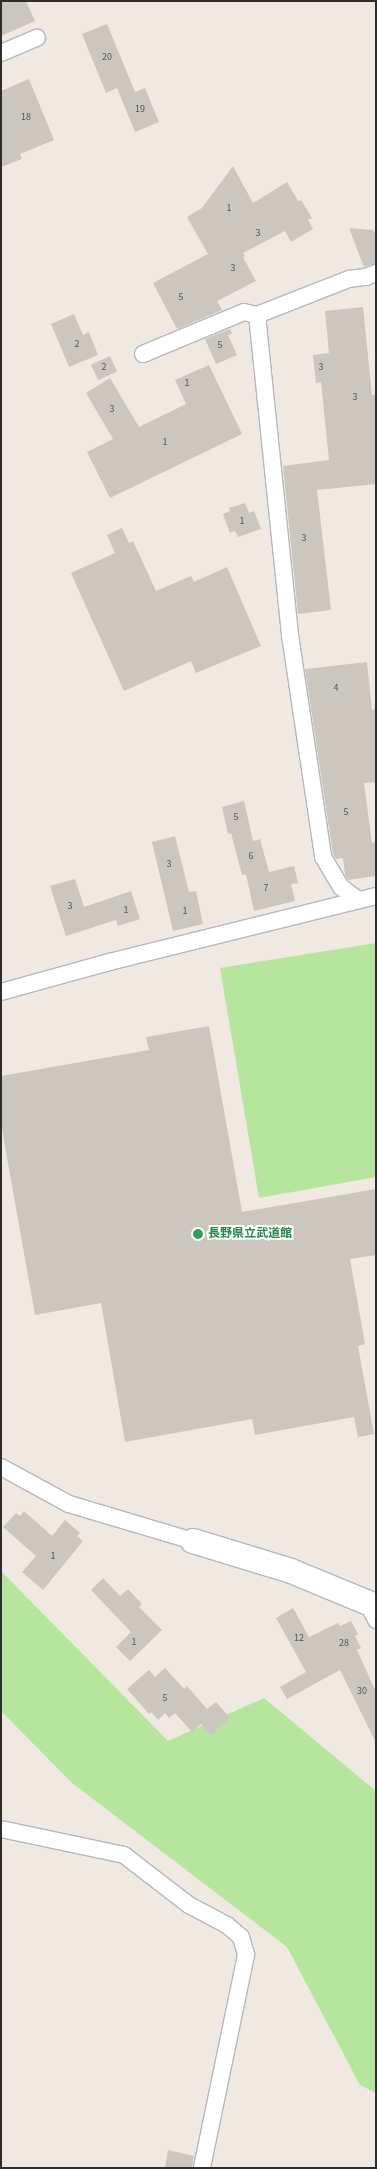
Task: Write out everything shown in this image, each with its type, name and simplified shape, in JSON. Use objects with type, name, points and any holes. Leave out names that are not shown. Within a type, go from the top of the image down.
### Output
[{"type":"street","points":[[1,53],[37,38]]},
{"type":"street","points":[[143,354],[244,312],[257,316],[349,280],[376,273]]},
{"type":"street","points":[[257,316],[290,635],[323,857],[341,886],[357,899]]},
{"type":"street","points":[[1,992],[108,962],[357,899],[376,896]]},
{"type":"street","points":[[1,1467],[69,1504],[291,1570],[373,1610]]},
{"type":"street","points":[[1,1829],[124,1855],[189,1905],[227,1925],[241,1937],[246,1954],[202,2168]]},
{"type":"green space","points":[[376,943],[376,1177],[259,1198],[220,968]]},
{"type":"green space","points":[[1,1571],[168,1741],[264,1698],[376,1791],[376,2093],[360,2085],[287,1947],[72,1783],[1,1711]]},
{"type":"building","points":[[1,1],[26,1],[35,21],[1,36]]},
{"type":"building","points":[[107,24],[135,92],[145,88],[159,122],[135,132],[117,88],[106,93],[82,34]]},
{"type":"building","points":[[29,79],[54,140],[20,154],[22,159],[1,167],[1,91]]},
{"type":"building","points":[[233,166],[253,203],[287,182],[298,201],[301,200],[312,218],[308,220],[313,229],[291,242],[285,231],[243,253],[245,256],[243,257],[256,281],[217,301],[222,310],[177,329],[153,283],[208,254],[187,217],[202,208]]},
{"type":"building","points":[[349,228],[373,230],[376,235],[376,263],[364,267]]},
{"type":"building","points":[[363,307],[372,395],[376,395],[376,484],[317,490],[331,610],[298,614],[283,466],[329,460],[321,382],[316,383],[313,355],[329,353],[325,311]]},
{"type":"building","points":[[74,314],[83,335],[89,332],[98,355],[69,367],[51,324]]},
{"type":"building","points":[[230,329],[232,334],[228,335],[237,355],[216,364],[205,339]]},
{"type":"building","points":[[110,356],[117,371],[98,380],[91,365]]},
{"type":"building","points":[[209,365],[242,434],[110,498],[87,452],[113,439],[86,393],[110,378],[139,427],[186,404],[175,380]]},
{"type":"building","points":[[245,503],[249,513],[254,511],[261,529],[238,537],[235,531],[230,533],[223,514],[230,511],[229,508]]},
{"type":"building","points":[[122,528],[129,543],[133,541],[156,591],[191,576],[194,582],[227,567],[261,646],[196,673],[191,661],[124,691],[71,573],[115,553],[107,535]]},
{"type":"building","points":[[367,662],[372,710],[376,709],[376,782],[364,783],[372,843],[376,842],[376,876],[348,880],[345,875],[343,858],[336,859],[333,854],[305,669]]},
{"type":"building","points":[[244,801],[253,841],[260,839],[269,872],[294,866],[298,883],[291,884],[295,901],[254,911],[246,874],[242,875],[231,833],[228,834],[222,807]]},
{"type":"building","points":[[175,836],[189,892],[196,891],[203,924],[173,931],[152,842]]},
{"type":"building","points":[[75,879],[84,907],[131,891],[140,919],[118,926],[116,920],[66,936],[50,886]]},
{"type":"building","name":"長野県立武道館","points":[[209,1026],[242,1212],[376,1189],[376,1255],[350,1259],[365,1344],[358,1346],[374,1434],[358,1437],[354,1417],[255,1435],[252,1419],[125,1442],[101,1303],[35,1315],[1,1124],[1,1076],[149,1050],[146,1037]]},
{"type":"building","points":[[24,1511],[52,1536],[65,1520],[80,1533],[77,1536],[83,1541],[43,1590],[22,1572],[36,1556],[3,1527],[16,1513],[20,1516]]},
{"type":"building","points":[[103,1578],[120,1596],[128,1589],[142,1604],[139,1607],[162,1630],[130,1661],[116,1647],[131,1632],[91,1590]]},
{"type":"building","points":[[293,1608],[309,1637],[338,1623],[340,1626],[351,1621],[358,1634],[355,1636],[361,1648],[357,1650],[376,1692],[376,1743],[340,1670],[287,1699],[280,1687],[306,1672],[276,1618]]},
{"type":"building","points":[[165,1668],[184,1689],[187,1686],[207,1709],[216,1702],[230,1718],[211,1735],[201,1724],[192,1732],[175,1713],[169,1718],[165,1713],[158,1720],[151,1712],[149,1714],[127,1689],[149,1670],[155,1677]]},
{"type":"building","points":[[168,2150],[194,2156],[192,2168],[165,2168]]},
{"type":"place","name":"長野県立武道館","points":[[198,1234]]}]
